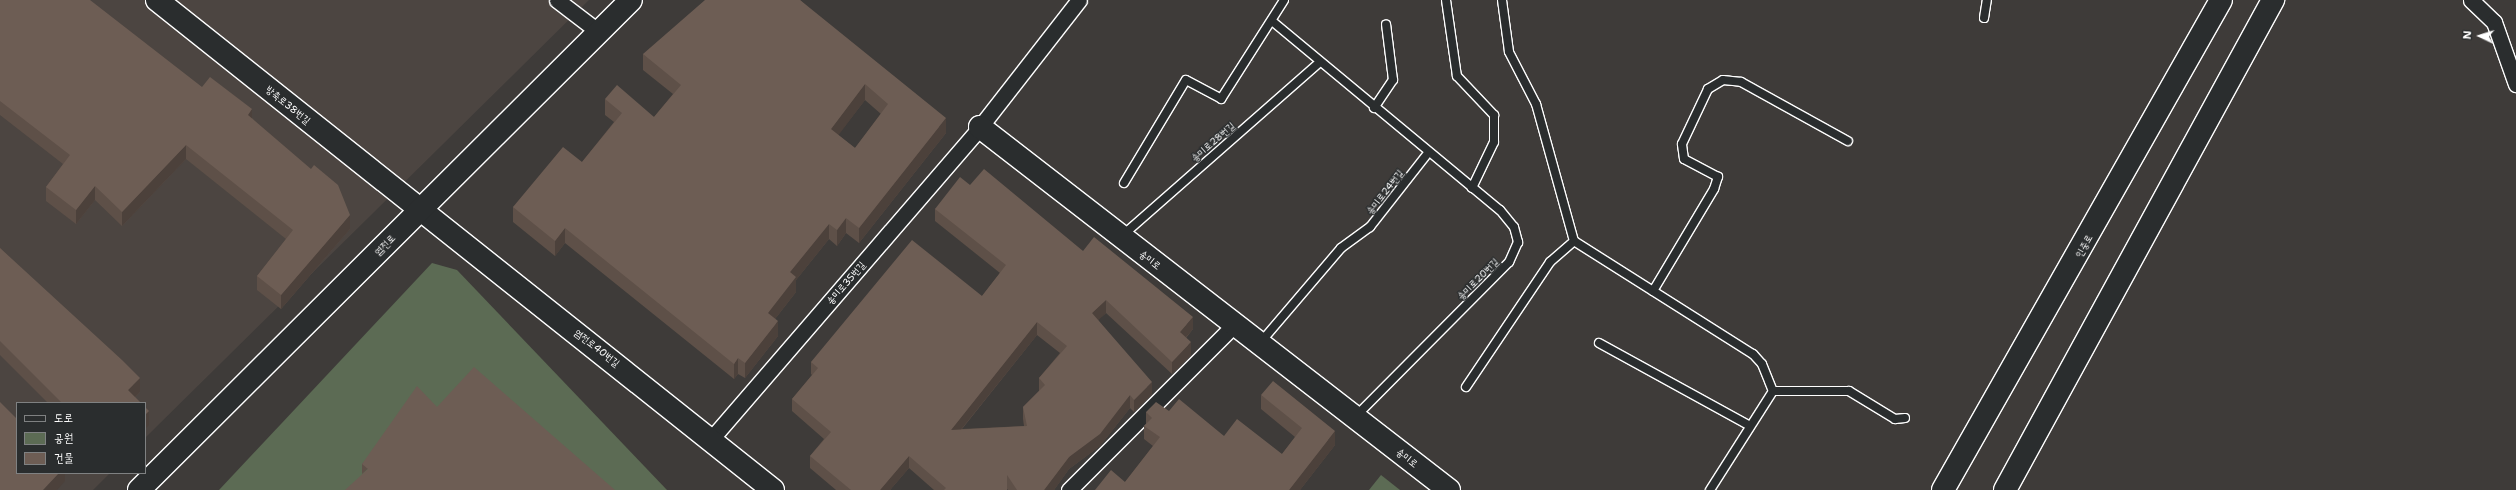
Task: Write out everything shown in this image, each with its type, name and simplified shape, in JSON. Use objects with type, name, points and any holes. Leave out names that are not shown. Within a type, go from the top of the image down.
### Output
[{"type":"street","name":"방축로38번길","points":[[157,0],[420,210]]},
{"type":"street","points":[[557,0],[599,32]]},
{"type":"street","name":"염전로","points":[[139,490],[631,0]]},
{"type":"street","points":[[980,127],[1079,0]]},
{"type":"street","name":"인중로","points":[[1942,490],[2221,0]]},
{"type":"street","points":[[2005,490],[2273,0]]},
{"type":"street","points":[[2471,0],[2494,22],[2516,84]]},
{"type":"street","name":"송미로","points":[[980,127],[1120,237],[1449,490]]},
{"type":"street","name":"송미로35번길","points":[[712,438],[980,127]]},
{"type":"street","name":"염전로40번길","points":[[420,210],[712,438],[773,490]]},
{"type":"street","points":[[1069,490],[1234,325]]},
{"type":"lane","points":[[1124,183],[1186,80],[1221,99],[1284,0]]},
{"type":"lane","points":[[1446,0],[1456,76],[1494,115],[1494,142],[1472,188]]},
{"type":"lane","points":[[1502,0],[1509,52],[1536,104],[1574,241],[1753,354],[1762,364],[1773,391]]},
{"type":"lane","points":[[1984,18],[1987,0]]},
{"type":"lane","points":[[1272,21],[1319,63],[1428,153]]},
{"type":"lane","points":[[1374,108],[1393,80],[1386,24]]},
{"type":"lane","name":"송미로28번길","points":[[1120,237],[1319,63]]},
{"type":"lane","points":[[1653,291],[1714,189],[1718,177],[1684,159],[1682,144],[1708,89],[1723,80],[1741,82],[1848,141]]},
{"type":"lane","name":"송미로20번길","points":[[1354,417],[1509,262],[1518,242],[1514,227],[1500,210],[1428,153]]},
{"type":"lane","name":"송미로24번길","points":[[1260,344],[1341,248],[1370,227],[1428,153]]},
{"type":"lane","points":[[1466,387],[1550,262],[1574,241]]},
{"type":"lane","points":[[1599,343],[1750,426]]},
{"type":"lane","points":[[1773,391],[1849,391],[1896,419],[1905,418]]},
{"type":"lane","points":[[1710,490],[1773,391]]},
{"type":"shaded area","points":[[0,0],[589,0],[146,437],[146,402],[16,402],[16,474],[109,474],[93,490],[0,490]]},
{"type":"green space","points":[[432,263],[457,270],[667,490],[219,490]]},
{"type":"green space","points":[[1381,475],[1400,490],[1369,490]]},
{"type":"building","points":[[0,0],[90,0],[202,87],[210,77],[252,109],[248,115],[311,169],[314,165],[338,185],[350,215],[281,295],[257,276],[293,230],[186,145],[122,212],[95,186],[76,210],[46,187],[70,155],[0,101]]},
{"type":"building","points":[[705,0],[800,0],[946,118],[859,228],[846,218],[837,230],[829,224],[790,272],[796,277],[768,313],[778,321],[745,363],[738,358],[734,364],[565,228],[555,241],[513,207],[563,147],[582,162],[622,113],[605,99],[617,85],[654,117],[681,85],[643,54]],"holes":[[[865,84],[888,104],[855,148],[831,129]]]},
{"type":"building","points":[[984,169],[1083,251],[1094,237],[1193,317],[1180,332],[1191,342],[1172,362],[1106,300],[1092,313],[1152,382],[1134,400],[1130,395],[1100,434],[1069,457],[1044,490],[1017,490],[1007,475],[1007,490],[944,490],[946,488],[909,456],[880,490],[851,490],[810,456],[831,432],[792,399],[818,368],[811,362],[912,240],[982,296],[1006,265],[935,209],[960,177],[970,185]],"holes":[[[1037,322],[1067,346],[1039,378],[1045,385],[1023,407],[1027,426],[951,430]]]},
{"type":"building","points":[[0,248],[140,378],[128,390],[140,402],[61,402],[0,341]]},
{"type":"building","points":[[474,367],[615,490],[345,490],[368,469],[362,464],[417,386],[437,407]]},
{"type":"building","points":[[1273,381],[1335,431],[1289,490],[1095,490],[1111,470],[1125,482],[1160,437],[1144,426],[1152,418],[1146,412],[1156,402],[1169,411],[1179,399],[1224,436],[1237,419],[1282,454],[1302,428],[1261,395]]},
{"type":"building","points":[[0,402],[16,418],[16,474],[58,474],[43,490],[0,490]]}]
